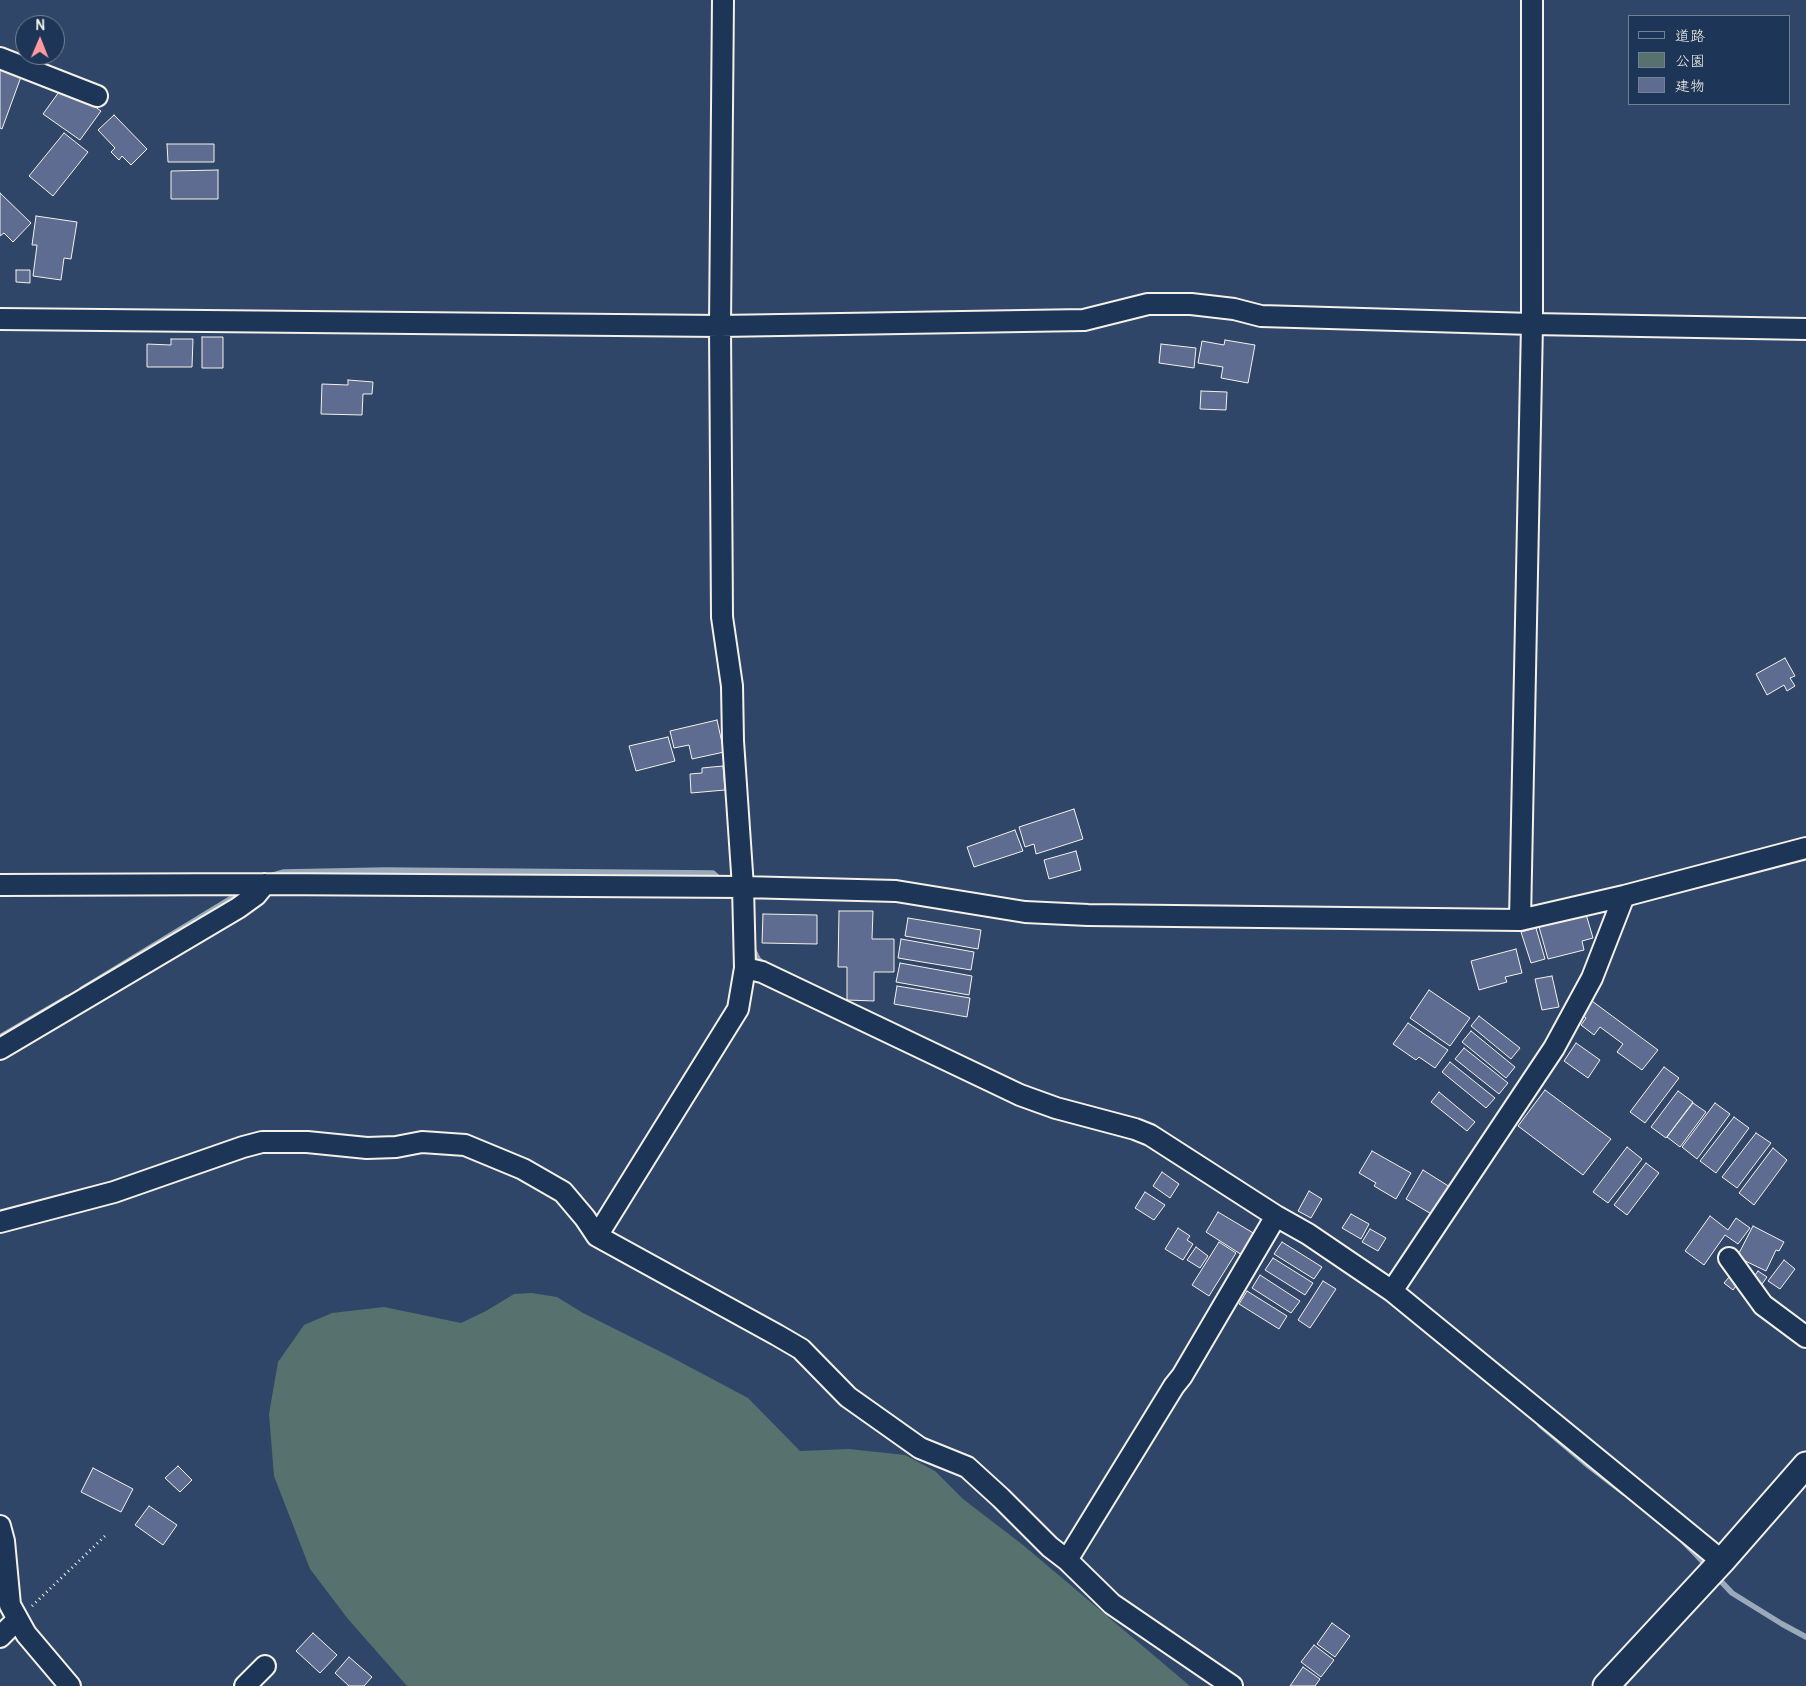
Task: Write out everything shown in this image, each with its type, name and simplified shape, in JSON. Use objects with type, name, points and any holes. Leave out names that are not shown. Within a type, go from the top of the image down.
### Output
[{"type":"street","points":[[597,1236],[738,1009],[745,968],[743,887],[733,741],[732,686],[722,617],[720,326],[723,0]]},
{"type":"street","points":[[1520,920],[1532,324],[1532,0]]},
{"type":"street","points":[[0,58],[97,96]]},
{"type":"street","points":[[0,319],[720,326],[1084,320],[1148,304],[1191,304],[1234,309],[1261,316],[1532,324],[1806,329]]},
{"type":"street","points":[[0,885],[265,884],[743,887],[896,891],[1025,912],[1088,915],[1520,920],[1624,896],[1806,848]]},
{"type":"street","points":[[0,1049],[238,908],[256,895],[265,884]]},
{"type":"street","points":[[1392,1291],[1554,1048],[1592,978],[1624,896]]},
{"type":"street","points":[[745,968],[762,972],[1020,1095],[1056,1108],[1135,1129],[1150,1135],[1276,1216],[1308,1234],[1392,1291],[1722,1561]]},
{"type":"street","points":[[0,1222],[114,1192],[262,1142],[307,1142],[367,1148],[439,1142],[465,1145],[493,1155],[523,1169],[562,1192],[585,1218],[597,1236],[777,1334],[801,1349],[848,1397],[920,1448],[967,1467],[1001,1498],[1050,1548],[1068,1560],[1112,1604],[1232,1686]]},
{"type":"street","points":[[1068,1560],[1174,1386],[1182,1376],[1276,1216]]},
{"type":"street","points":[[1729,1258],[1763,1305],[1806,1337]]},
{"type":"street","points":[[1606,1686],[1722,1561],[1806,1464]]},
{"type":"street","points":[[0,1526],[4,1541],[10,1606],[17,1620],[70,1686]]},
{"type":"street","points":[[0,1638],[17,1620]]},
{"type":"street","points":[[245,1686],[264,1666]]},
{"type":"path","points":[[17,1620],[105,1536]]},
{"type":"green space","points":[[532,1293],[557,1297],[583,1313],[748,1398],[800,1451],[849,1449],[905,1455],[935,1471],[963,1499],[1023,1545],[1190,1686],[407,1686],[348,1619],[310,1569],[274,1476],[269,1414],[278,1362],[304,1325],[332,1313],[384,1307],[461,1323],[514,1294]]},
{"type":"building","points":[[0,66],[22,74],[2,129],[0,128]]},
{"type":"building","points":[[64,85],[101,111],[80,140],[43,114]]},
{"type":"building","points":[[114,115],[147,149],[131,165],[122,156],[119,160],[111,152],[115,148],[98,130]]},
{"type":"building","points":[[64,133],[88,152],[53,196],[29,176]]},
{"type":"building","points":[[167,144],[214,144],[214,162],[168,162]]},
{"type":"building","points":[[218,170],[218,199],[171,199],[171,171]]},
{"type":"building","points":[[0,193],[31,223],[13,242],[4,233],[0,236]]},
{"type":"building","points":[[36,216],[77,222],[71,259],[64,258],[61,280],[33,276],[37,245],[32,245]]},
{"type":"building","points":[[16,270],[30,270],[30,283],[16,282]]},
{"type":"building","points":[[202,337],[223,337],[223,368],[202,368]]},
{"type":"building","points":[[171,339],[193,339],[192,367],[147,367],[147,344],[171,345]]},
{"type":"building","points":[[1225,340],[1255,345],[1248,383],[1221,378],[1223,367],[1198,363],[1202,341],[1224,345]]},
{"type":"building","points":[[1161,344],[1196,348],[1194,368],[1159,363]]},
{"type":"building","points":[[348,380],[373,382],[372,394],[363,394],[362,415],[321,414],[322,384],[348,385]]},
{"type":"building","points":[[1201,391],[1227,392],[1226,410],[1200,409]]},
{"type":"building","points":[[1785,658],[1795,676],[1790,678],[1795,686],[1787,691],[1784,685],[1767,695],[1756,674]]},
{"type":"building","points":[[717,720],[724,752],[692,759],[689,745],[674,748],[670,731]]},
{"type":"building","points":[[668,737],[675,761],[636,771],[629,746]]},
{"type":"building","points":[[723,766],[725,790],[691,793],[690,774],[702,773],[702,768]]},
{"type":"building","points":[[1074,809],[1083,839],[1036,854],[1034,844],[1025,847],[1019,827]]},
{"type":"building","points":[[1015,830],[1023,851],[974,867],[967,847]]},
{"type":"building","points":[[1076,851],[1081,870],[1049,879],[1044,860]]},
{"type":"building","points":[[839,911],[873,911],[872,939],[894,939],[894,972],[874,972],[874,1001],[847,1000],[847,967],[838,967]]},
{"type":"building","points":[[763,914],[817,915],[817,944],[762,943]]},
{"type":"building","points":[[1586,914],[1593,938],[1582,941],[1584,950],[1548,959],[1539,927]]},
{"type":"building","points":[[908,918],[981,930],[978,949],[905,936]]},
{"type":"building","points":[[1536,928],[1545,959],[1531,963],[1521,932]]},
{"type":"building","points":[[901,939],[974,952],[971,970],[898,958]]},
{"type":"building","points":[[1516,949],[1522,973],[1505,977],[1507,982],[1479,990],[1471,961]]},
{"type":"building","points":[[900,963],[972,976],[969,995],[896,982]]},
{"type":"building","points":[[1552,976],[1559,1007],[1542,1010],[1535,979]]},
{"type":"building","points":[[897,986],[970,998],[967,1017],[894,1004]]},
{"type":"building","points":[[1429,990],[1470,1018],[1450,1046],[1410,1018]]},
{"type":"building","points":[[1592,1001],[1658,1050],[1642,1070],[1617,1052],[1623,1044],[1600,1027],[1594,1035],[1581,1025],[1586,1018],[1582,1015]]},
{"type":"building","points":[[1479,1016],[1520,1048],[1511,1059],[1471,1026]]},
{"type":"building","points":[[1408,1023],[1448,1050],[1435,1068],[1419,1057],[1416,1060],[1393,1044]]},
{"type":"building","points":[[1471,1031],[1515,1067],[1506,1078],[1462,1042]]},
{"type":"building","points":[[1576,1043],[1600,1060],[1588,1078],[1564,1061]]},
{"type":"building","points":[[1464,1048],[1508,1083],[1499,1094],[1455,1059]]},
{"type":"building","points":[[1450,1062],[1495,1098],[1486,1108],[1442,1072]]},
{"type":"building","points":[[1664,1067],[1679,1078],[1645,1123],[1630,1112]]},
{"type":"building","points":[[1545,1090],[1611,1139],[1583,1175],[1518,1126]]},
{"type":"building","points":[[1678,1091],[1693,1102],[1666,1138],[1651,1127]]},
{"type":"building","points":[[1439,1092],[1475,1122],[1467,1131],[1431,1102]]},
{"type":"building","points":[[1693,1103],[1706,1112],[1680,1147],[1667,1137]]},
{"type":"building","points":[[1715,1103],[1730,1114],[1697,1159],[1682,1147]]},
{"type":"building","points":[[1734,1117],[1749,1128],[1716,1173],[1700,1161]]},
{"type":"building","points":[[1756,1133],[1771,1143],[1737,1188],[1722,1177]]},
{"type":"building","points":[[1627,1147],[1642,1159],[1608,1203],[1593,1192]]},
{"type":"building","points":[[1773,1148],[1787,1160],[1754,1205],[1739,1193]]},
{"type":"building","points":[[1372,1151],[1411,1173],[1396,1199],[1374,1186],[1376,1183],[1359,1173]]},
{"type":"building","points":[[1646,1163],[1659,1173],[1627,1215],[1614,1205]]},
{"type":"building","points":[[1423,1170],[1450,1187],[1433,1215],[1406,1199]]},
{"type":"building","points":[[1162,1172],[1179,1184],[1170,1198],[1153,1186]]},
{"type":"building","points":[[1309,1191],[1322,1199],[1311,1218],[1298,1211]]},
{"type":"building","points":[[1145,1192],[1165,1205],[1154,1220],[1135,1208]]},
{"type":"building","points":[[1218,1212],[1255,1234],[1242,1255],[1206,1232]]},
{"type":"building","points":[[1351,1214],[1369,1224],[1361,1239],[1342,1228]]},
{"type":"building","points":[[1710,1216],[1728,1230],[1736,1218],[1750,1228],[1738,1244],[1725,1235],[1704,1265],[1685,1251]]},
{"type":"building","points":[[1753,1226],[1784,1242],[1779,1251],[1776,1250],[1766,1271],[1737,1257]]},
{"type":"building","points":[[1178,1228],[1190,1236],[1187,1240],[1193,1244],[1183,1260],[1165,1249]]},
{"type":"building","points":[[1370,1229],[1386,1238],[1378,1251],[1362,1242]]},
{"type":"building","points":[[1219,1242],[1236,1253],[1209,1296],[1192,1285]]},
{"type":"building","points":[[1282,1242],[1322,1267],[1314,1279],[1274,1254]]},
{"type":"building","points":[[1196,1247],[1208,1256],[1200,1268],[1187,1260]]},
{"type":"building","points":[[1273,1258],[1313,1283],[1305,1295],[1265,1270]]},
{"type":"building","points":[[1784,1260],[1795,1269],[1780,1289],[1768,1281]]},
{"type":"building","points":[[1758,1271],[1767,1277],[1760,1287],[1751,1281]]},
{"type":"building","points":[[1260,1275],[1300,1301],[1291,1313],[1252,1288]]},
{"type":"building","points":[[1730,1276],[1739,1282],[1733,1290],[1724,1283]]},
{"type":"building","points":[[1323,1281],[1336,1289],[1310,1328],[1298,1320]]},
{"type":"building","points":[[1247,1291],[1287,1316],[1279,1329],[1239,1304]]},
{"type":"building","points":[[178,1466],[192,1480],[180,1492],[165,1478]]},
{"type":"building","points":[[93,1468],[133,1489],[121,1512],[81,1492]]},
{"type":"building","points":[[149,1506],[177,1525],[163,1545],[135,1525]]},
{"type":"building","points":[[1332,1623],[1350,1636],[1335,1657],[1317,1644]]},
{"type":"building","points":[[313,1633],[337,1655],[320,1673],[296,1651]]},
{"type":"building","points":[[1314,1645],[1334,1660],[1321,1677],[1301,1662]]},
{"type":"building","points":[[349,1657],[372,1677],[364,1686],[349,1686],[335,1673]]},
{"type":"building","points":[[1303,1667],[1320,1679],[1315,1686],[1290,1686]]},
{"type":"waterway","points":[[270,876],[284,872],[385,870],[713,873],[722,881]]},
{"type":"waterway","points":[[82,989],[243,891]]},
{"type":"waterway","points":[[753,949],[758,959],[765,965]]},
{"type":"waterway","points":[[0,1037],[67,998]]},
{"type":"waterway","points":[[1540,1425],[1624,1493]]},
{"type":"waterway","points":[[1683,1541],[1708,1567]]},
{"type":"waterway","points":[[1716,1576],[1732,1593],[1806,1637]]}]
